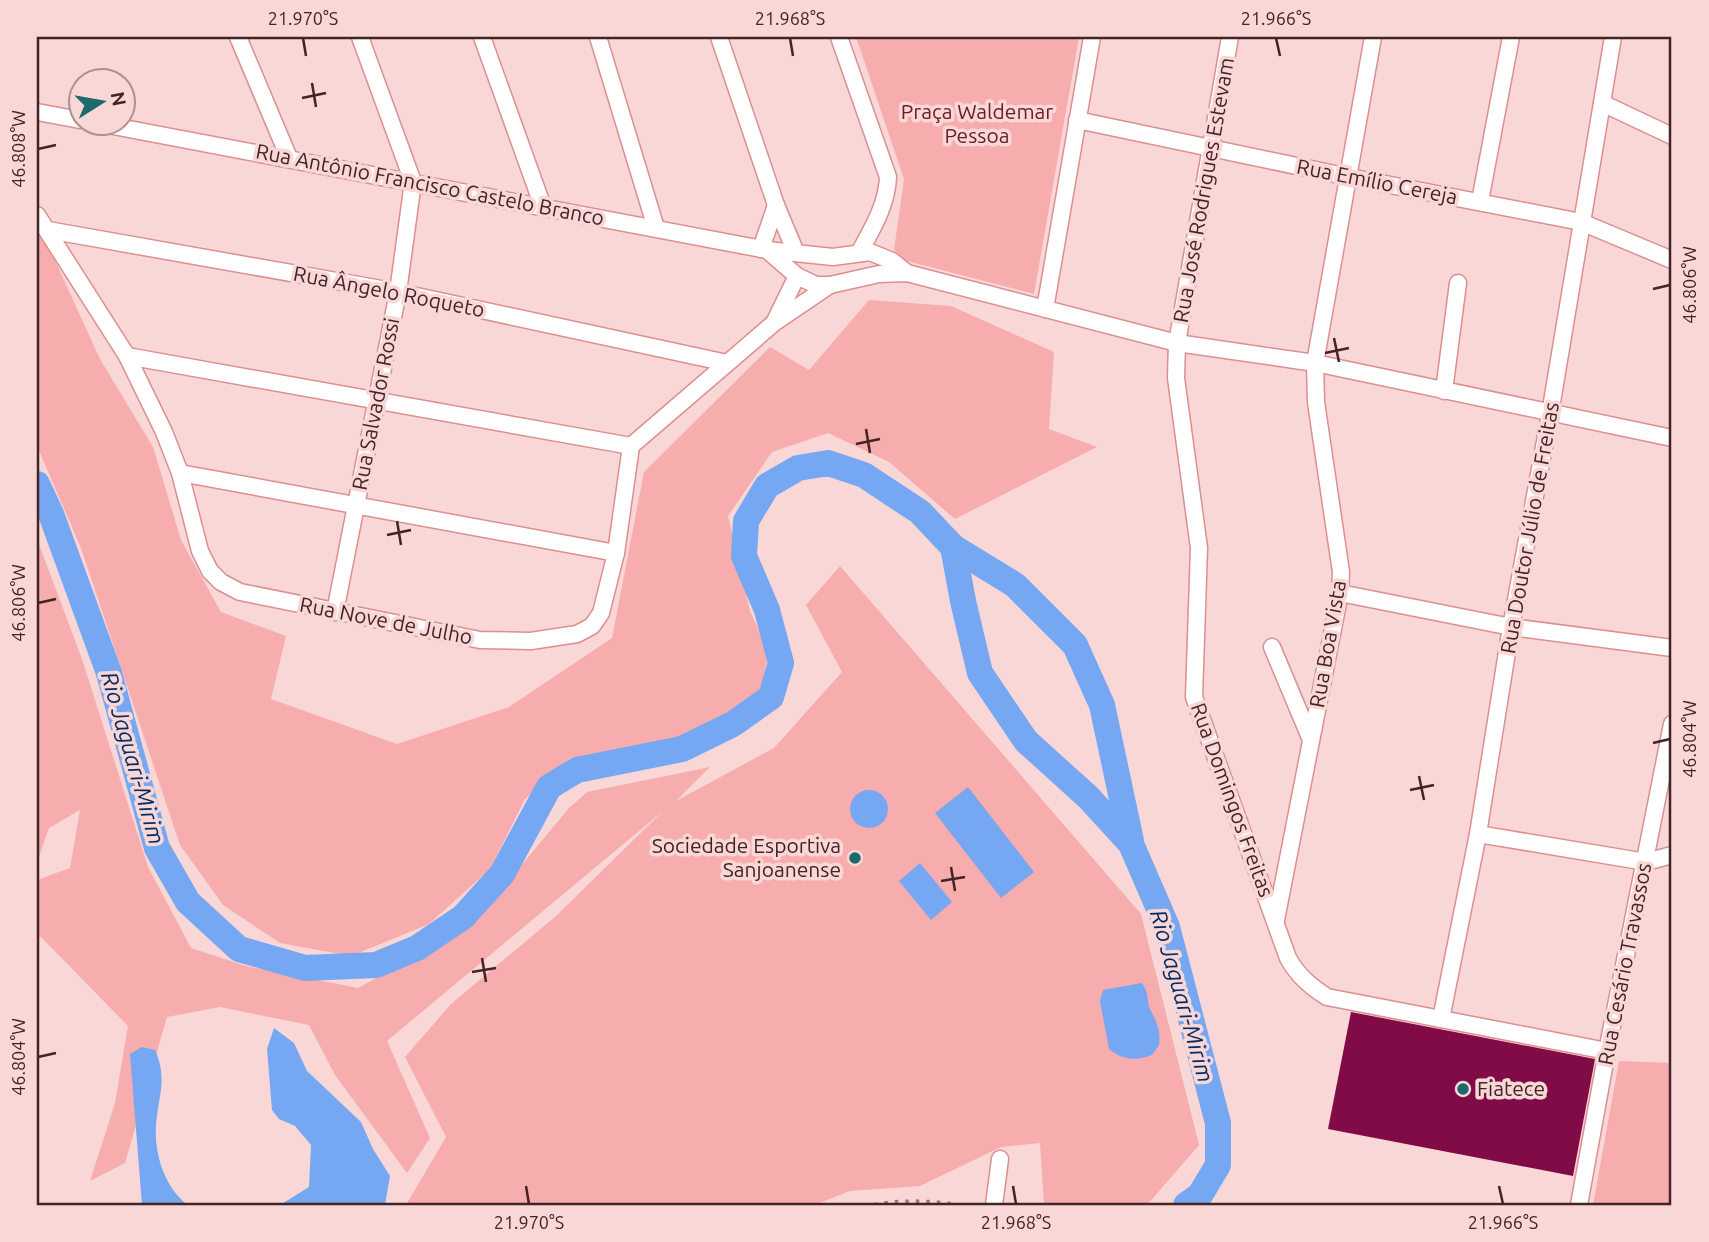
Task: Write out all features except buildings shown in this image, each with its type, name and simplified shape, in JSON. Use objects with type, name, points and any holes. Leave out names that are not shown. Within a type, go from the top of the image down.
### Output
[{"type":"street","points":[[238,37],[289,158]]},
{"type":"street","name":"Rua Salvador Rossi","points":[[335,612],[398,292],[413,182],[360,37]]},
{"type":"street","points":[[482,37],[544,207]]},
{"type":"street","points":[[598,37],[656,228]]},
{"type":"street","points":[[719,37],[776,205],[796,253]]},
{"type":"street","points":[[839,37],[886,164],[888,191],[859,253]]},
{"type":"street","points":[[1045,309],[1092,37]]},
{"type":"street","name":"Rua José Rodrigues Estevam","points":[[1177,342],[1230,37]]},
{"type":"street","name":"Rua Boa Vista","points":[[1275,922],[1340,593],[1341,572],[1316,402],[1315,363],[1373,37]]},
{"type":"street","points":[[1480,201],[1511,37]]},
{"type":"street","name":"Rua Doutor Júlio de Freitas","points":[[1441,1019],[1478,834],[1613,37]]},
{"type":"street","points":[[1602,103],[1672,136]]},
{"type":"street","points":[[37,112],[66,117]]},
{"type":"street","name":"Rua Emílio Cereja","points":[[1077,120],[1581,222],[1672,260]]},
{"type":"street","name":"Rua Antônio Francisco Castelo Branco","points":[[136,130],[764,250],[833,257],[870,252],[880,255],[907,273]]},
{"type":"street","points":[[764,250],[776,205]]},
{"type":"street","points":[[880,213],[880,255]]},
{"type":"street","name":"Rua Nove de Julho","points":[[37,215],[127,356],[164,432],[180,472],[200,551],[210,571],[221,582],[240,592],[480,640],[531,640],[578,634],[592,626],[601,613],[616,553],[631,446]]},
{"type":"street","name":"Rua Ângelo Roqueto","points":[[48,230],[398,292],[727,363]]},
{"type":"street","name":"Rua Antônio Francisco Castelo Branco","points":[[764,250],[797,276],[816,285],[830,285],[871,275],[907,273],[1177,342],[1315,363],[1672,438]]},
{"type":"street","points":[[774,323],[797,276]]},
{"type":"street","points":[[1444,391],[1458,283]]},
{"type":"street","points":[[127,356],[631,446],[774,323],[830,285]]},
{"type":"street","name":"Rua Domingos Freitas","points":[[1177,342],[1176,378],[1199,548],[1194,697],[1288,958],[1296,972],[1306,983],[1327,996],[1607,1051]]},
{"type":"street","points":[[180,472],[616,553]]},
{"type":"street","points":[[1340,593],[1511,627],[1672,648]]},
{"type":"street","points":[[1272,648],[1311,740]]},
{"type":"street","name":"Rua Cesário Travassos","points":[[1579,1205],[1672,724]]},
{"type":"street","points":[[1478,834],[1646,862],[1672,855]]},
{"type":"street","points":[[994,1205],[1000,1159]]},
{"type":"green space","name":"Praça Waldemar Pessoa","points":[[856,37],[1079,37],[1034,294],[907,261],[894,250],[904,179]]},
{"type":"green space","points":[[37,221],[100,359],[153,447],[181,540],[221,612],[286,636],[271,699],[397,744],[509,707],[612,638],[644,472],[770,347],[809,370],[869,300],[951,306],[1054,352],[1049,429],[1097,447],[955,519],[889,462],[828,433],[772,452],[728,516],[750,611],[768,651],[762,696],[690,736],[569,759],[525,799],[490,869],[429,924],[351,956],[280,943],[223,905],[180,845],[81,548],[37,446]]},
{"type":"green space","name":"Sociedade Esportiva Sanjoanense","points":[[37,539],[82,659],[148,867],[191,948],[246,966],[358,988],[472,925],[569,808],[587,792],[710,767],[676,801],[774,748],[842,672],[806,605],[840,566],[1141,914],[1199,1145],[1147,1205],[1044,1205],[1040,1143],[1001,1147],[920,1186],[850,1191],[814,1205],[406,1205],[446,1137],[405,1057],[451,1004],[556,916],[663,811],[387,1041],[430,1138],[407,1173],[335,1075],[309,1025],[220,1007],[167,1017],[125,1163],[90,1181],[115,1103],[128,1026],[41,937],[37,938],[37,880],[70,868],[80,810],[49,828],[37,862]]},
{"type":"green space","points":[[1619,1061],[1672,1063],[1672,1205],[1593,1205]]},
{"type":"water","points":[[968,787],[1034,872],[1001,898],[935,813]]},
{"type":"water","points":[[869,790],[883,795],[888,809],[883,823],[869,828],[855,823],[850,809],[855,795]]},
{"type":"water","points":[[920,863],[952,902],[931,920],[899,881]]},
{"type":"water","points":[[1142,983],[1158,1028],[1159,1045],[1152,1055],[1135,1059],[1109,1049],[1100,1001],[1103,990]]},
{"type":"water","points":[[274,1028],[294,1043],[307,1071],[361,1122],[373,1149],[390,1176],[385,1205],[280,1205],[309,1187],[311,1145],[295,1126],[279,1119],[272,1110],[267,1049]]},
{"type":"water","points":[[142,1047],[155,1050],[161,1070],[156,1126],[159,1159],[173,1190],[188,1205],[142,1205],[130,1054]]},
{"type":"waterway","name":"Rio Jaguari-Mirim","points":[[37,484],[51,514],[109,673],[157,848],[188,902],[239,949],[305,968],[376,965],[417,948],[463,917],[502,874],[549,787],[577,770],[682,749],[733,724],[771,697],[781,663],[767,610],[744,556],[746,521],[767,486],[798,468],[828,463],[864,475],[920,512],[953,547],[980,673],[1026,741],[1088,797],[1131,844],[1167,927],[1218,1123],[1218,1165],[1200,1195],[1186,1205]]},
{"type":"waterway","points":[[953,547],[1015,585],[1075,645],[1102,705],[1131,841]]},
{"type":"railway","points":[[874,1205],[895,1202],[958,1205]]},
{"type":"place","name":"Sociedade Esportiva Sanjoanense","points":[[855,858]]},
{"type":"place","name":"Fiatece","points":[[1463,1089]]}]
